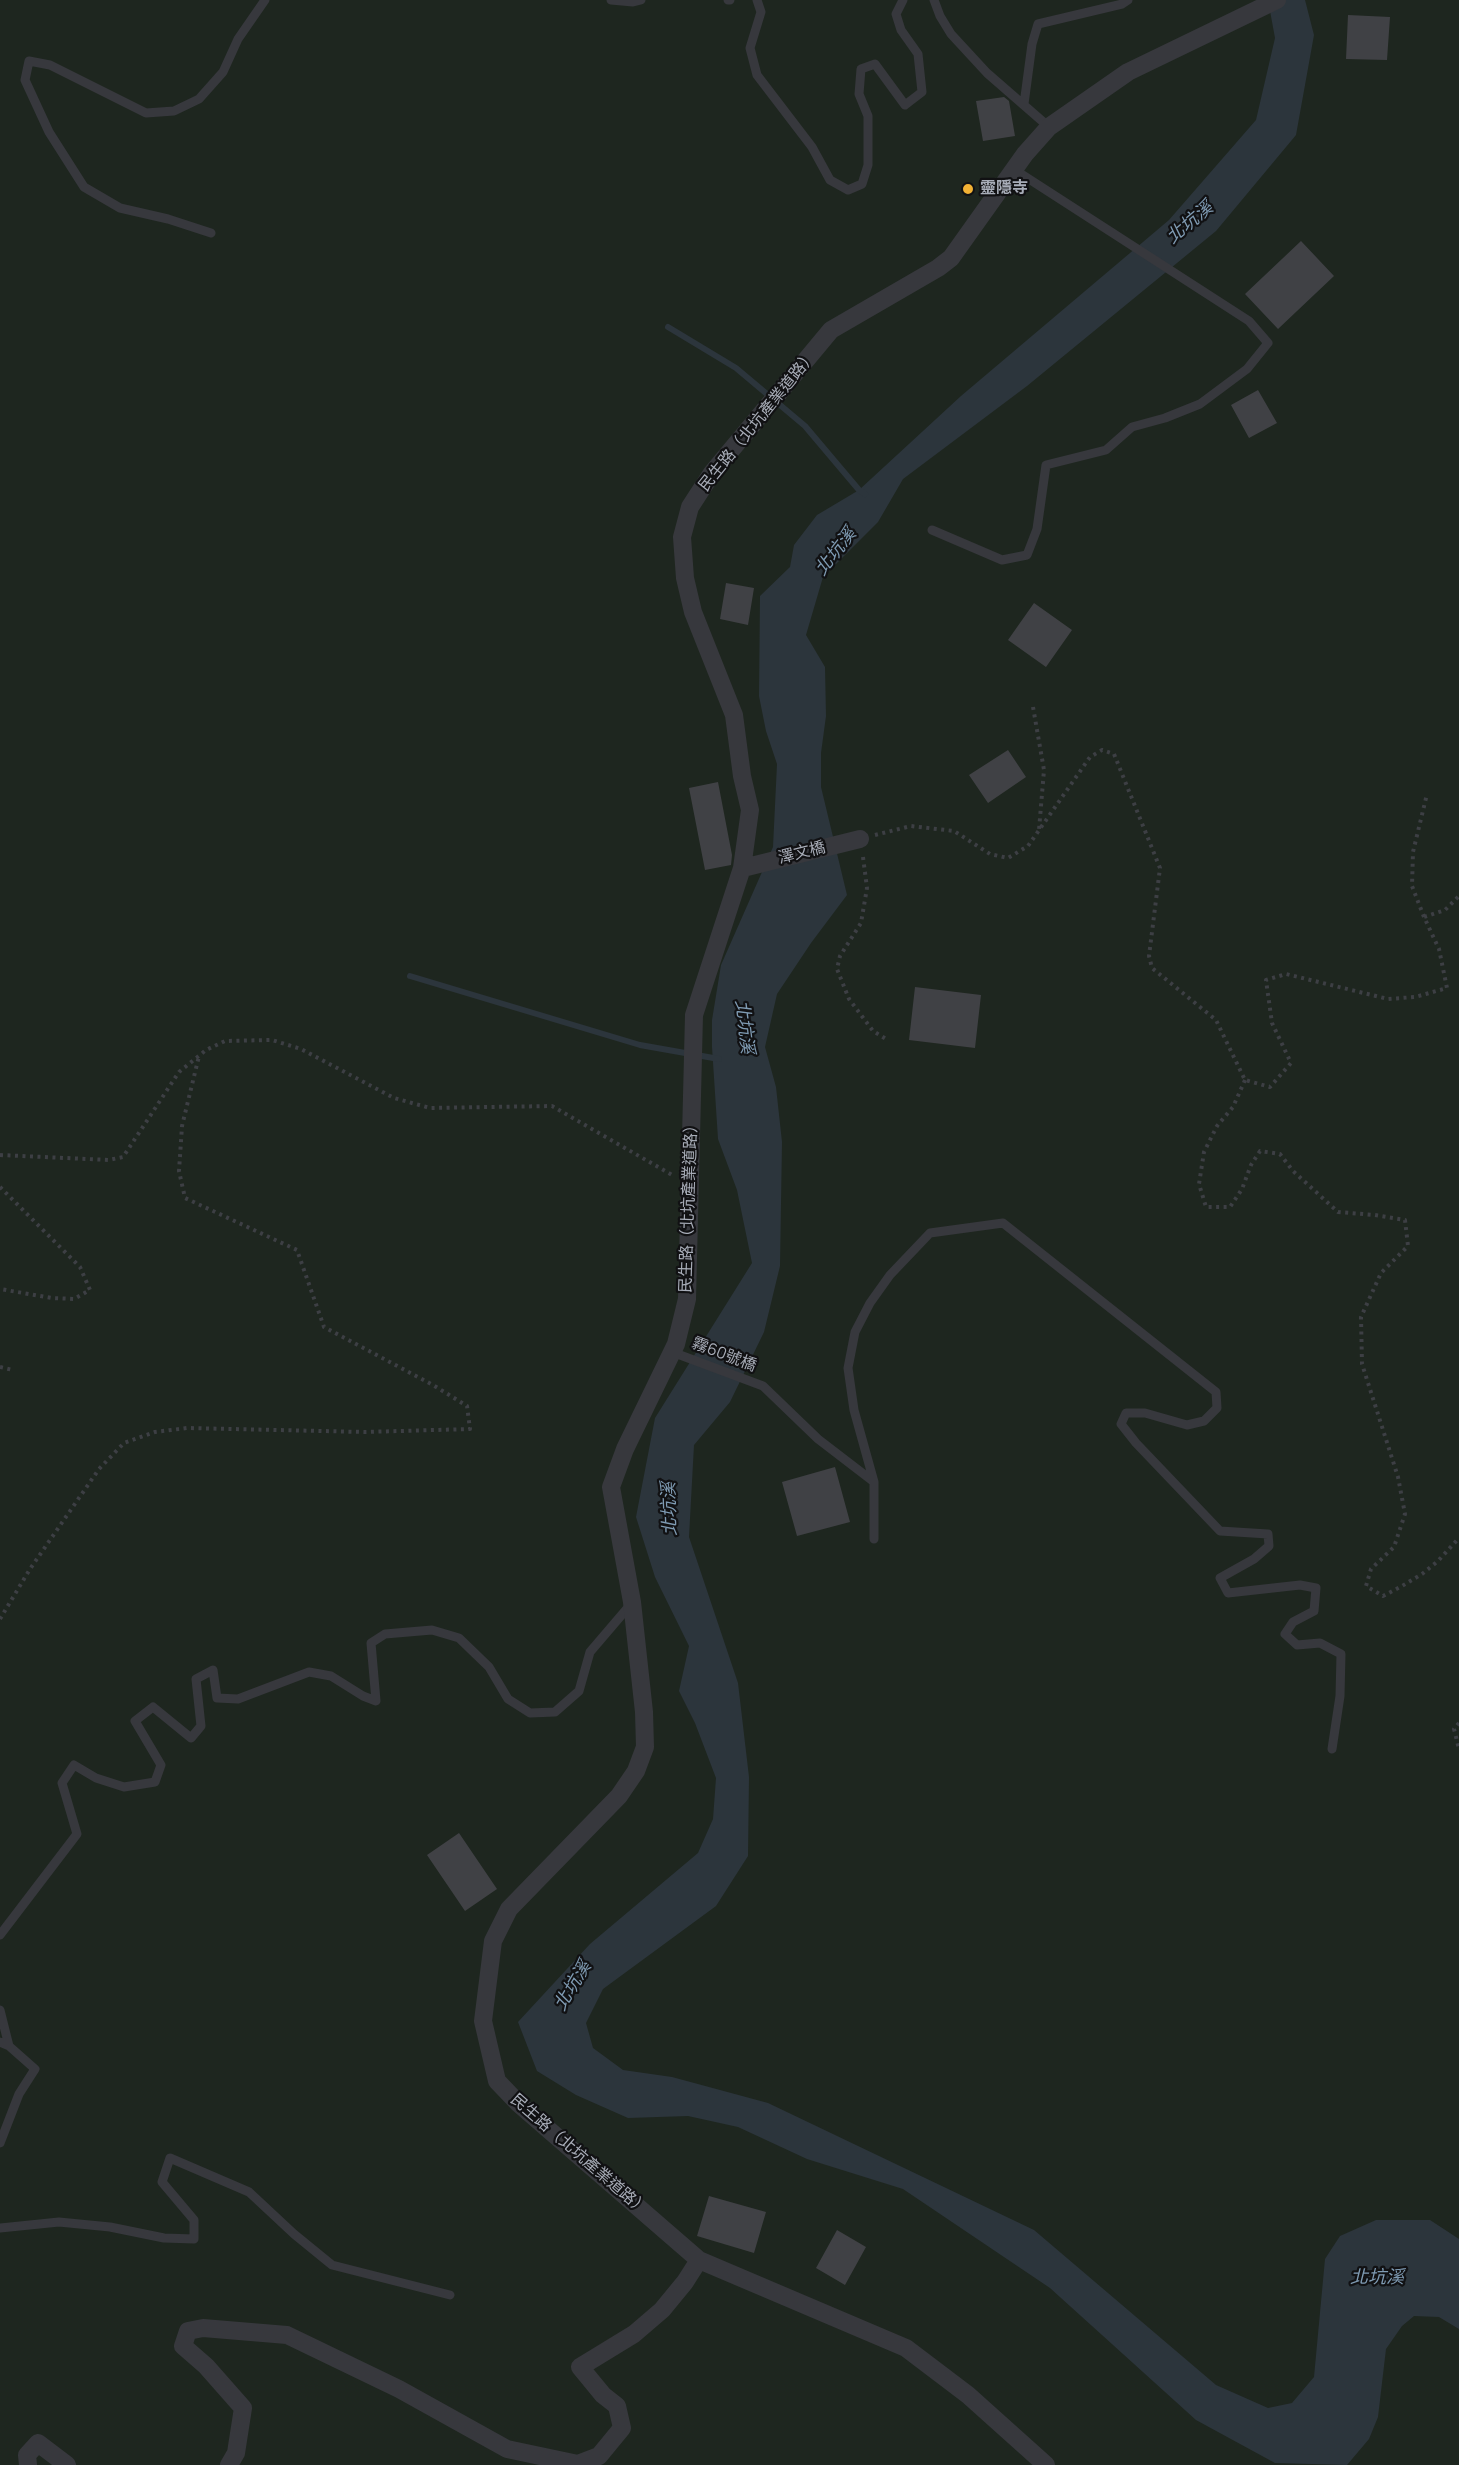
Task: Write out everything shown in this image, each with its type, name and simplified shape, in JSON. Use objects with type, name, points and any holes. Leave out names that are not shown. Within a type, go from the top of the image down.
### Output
[{"type":"street","name":"民生路（北坑產業道路）","points":[[1046,2465],[968,2395],[906,2348],[699,2260],[519,2104],[498,2081],[483,2021],[493,1941],[509,1909],[619,1796],[636,1771],[645,1747],[644,1712],[632,1602],[611,1487],[625,1449],[673,1352],[687,1299],[694,1015],[742,868],[750,810],[742,776],[734,715],[693,612],[685,579],[682,537],[690,507],[712,473],[831,330],[939,268],[951,258],[1049,127],[1128,72],[1277,0]]},
{"type":"street","name":"澤文橋","points":[[743,868],[861,839]]},
{"type":"street","points":[[229,2465],[238,2445],[243,2408],[206,2366],[183,2346],[188,2331],[203,2328],[287,2335],[399,2389],[507,2449],[578,2464],[599,2456],[622,2427],[616,2406],[603,2395],[580,2367],[634,2334],[662,2310],[685,2282],[699,2260]]},
{"type":"street","points":[[28,2465],[27,2456],[38,2443],[67,2465]]},
{"type":"lane","points":[[211,232],[120,208],[84,187],[49,132],[25,80],[29,61],[50,65],[146,113],[174,111],[199,99],[223,72],[237,39],[265,0]]},
{"type":"lane","points":[[611,0],[633,2],[642,0]]},
{"type":"lane","points":[[757,0],[761,12],[750,48],[757,75],[812,147],[830,180],[848,189],[862,184],[868,165],[868,116],[859,94],[861,69],[875,64],[905,105],[922,92],[918,54],[901,30],[896,14],[903,0]]},
{"type":"lane","points":[[934,0],[951,34],[987,73],[1049,127]]},
{"type":"lane","points":[[1024,104],[1032,44],[1038,24],[1122,4],[1128,0]]},
{"type":"lane","points":[[932,530],[1002,560],[1027,555],[1037,529],[1046,465],[1106,450],[1132,427],[1200,404],[1247,369],[1268,343],[1249,321],[1015,170]]},
{"type":"lane","points":[[874,1539],[874,1482],[854,1410],[848,1368],[855,1332],[870,1303],[890,1275],[930,1233],[1003,1223],[1216,1392],[1217,1408],[1204,1421],[1187,1425],[1145,1413],[1126,1413],[1121,1424],[1136,1443],[1220,1531],[1268,1534],[1269,1546],[1254,1559],[1220,1578],[1228,1593],[1300,1585],[1317,1588],[1314,1611],[1293,1622],[1285,1634],[1297,1645],[1320,1643],[1341,1654],[1340,1696],[1332,1749]]},
{"type":"lane","name":"霧60號橋","points":[[673,1352],[763,1386],[818,1439],[874,1482]]},
{"type":"lane","points":[[0,1935],[77,1833],[62,1783],[74,1766],[96,1778],[124,1787],[155,1782],[161,1765],[135,1721],[153,1707],[191,1738],[201,1726],[196,1679],[213,1670],[217,1698],[238,1699],[309,1672],[331,1676],[363,1696],[376,1701],[371,1643],[385,1634],[432,1630],[459,1638],[489,1667],[508,1700],[530,1713],[555,1712],[579,1691],[590,1652],[632,1602]]},
{"type":"lane","points":[[0,2010],[4,2044],[35,2069],[19,2094],[0,2143]]},
{"type":"lane","points":[[0,2228],[59,2222],[110,2227],[164,2238],[194,2239],[194,2220],[162,2182],[170,2157],[249,2192],[332,2265],[450,2295]]},
{"type":"path","points":[[1033,707],[1044,770],[1039,830]]},
{"type":"path","points":[[886,1039],[873,1031],[849,999],[837,969],[840,956],[861,923],[867,888],[861,839],[911,826],[954,831],[990,854],[1008,858],[1028,846],[1090,757],[1102,750],[1114,754],[1160,868],[1149,956],[1152,968],[1216,1020],[1245,1080],[1270,1087],[1291,1064],[1272,1023],[1266,980],[1286,974],[1388,999],[1415,997],[1447,987],[1438,949],[1412,886],[1413,852],[1427,794]]},
{"type":"path","points":[[1424,917],[1445,910],[1459,896]]},
{"type":"path","points":[[0,1155],[109,1160],[123,1157],[178,1072],[206,1050],[225,1041],[272,1040],[301,1049],[394,1098],[430,1108],[552,1106],[690,1185]]},
{"type":"path","points":[[0,1618],[30,1569],[99,1469],[124,1443],[155,1432],[186,1428],[365,1432],[470,1429],[467,1406],[433,1385],[324,1327],[297,1250],[185,1198],[179,1171],[182,1126],[199,1056]]},
{"type":"path","points":[[1245,1080],[1233,1107],[1217,1126],[1204,1152],[1199,1184],[1206,1207],[1230,1207],[1242,1189],[1251,1165],[1260,1151],[1280,1154],[1293,1171],[1338,1212],[1405,1220],[1408,1246],[1381,1273],[1361,1317],[1362,1364],[1398,1477],[1405,1514],[1394,1547],[1371,1569],[1366,1586],[1383,1596],[1422,1575],[1438,1562],[1459,1538]]},
{"type":"path","points":[[0,1187],[80,1267],[90,1290],[74,1299],[52,1298],[0,1289]]},
{"type":"path","points":[[0,1367],[13,1370]]},
{"type":"path","points":[[1459,1723],[1454,1729],[1459,1749]]},
{"type":"shaded area","points":[[0,0],[1459,0],[1459,2465],[0,2465]]},
{"type":"water","name":"北坑溪","points":[[1268,0],[1305,0],[1314,35],[1296,135],[1216,231],[1027,386],[903,479],[878,522],[823,577],[806,635],[825,667],[826,716],[821,753],[821,787],[847,895],[777,994],[765,1047],[776,1087],[782,1142],[780,1266],[764,1332],[730,1402],[694,1445],[689,1537],[738,1683],[749,1777],[748,1856],[716,1906],[603,1989],[586,2023],[593,2048],[623,2070],[672,2077],[768,2103],[1034,2230],[1216,2385],[1268,2408],[1292,2403],[1314,2377],[1325,2259],[1340,2236],[1376,2220],[1430,2220],[1459,2239],[1459,2329],[1439,2317],[1414,2316],[1402,2326],[1386,2349],[1378,2417],[1369,2439],[1347,2465],[1275,2463],[1196,2420],[1050,2288],[903,2189],[807,2159],[738,2127],[688,2116],[628,2118],[576,2095],[537,2071],[518,2022],[590,1944],[698,1853],[713,1819],[716,1778],[695,1723],[679,1691],[689,1646],[655,1577],[636,1517],[655,1418],[752,1263],[737,1190],[718,1139],[712,1020],[721,965],[773,847],[777,764],[766,731],[759,696],[760,596],[790,567],[794,545],[817,515],[859,490],[961,396],[1169,220],[1256,120],[1275,38]]},
{"type":"building","points":[[1348,15],[1390,17],[1387,60],[1346,59]]},
{"type":"building","points":[[1004,97],[1009,101],[1015,136],[983,141],[976,101]]},
{"type":"building","points":[[1301,241],[1334,276],[1278,329],[1245,294]]},
{"type":"building","points":[[1258,390],[1277,423],[1249,438],[1231,405]]},
{"type":"building","points":[[726,583],[754,588],[748,625],[720,619]]},
{"type":"building","points":[[1034,603],[1072,630],[1046,667],[1008,640]]},
{"type":"building","points":[[1008,750],[1026,777],[988,803],[969,775]]},
{"type":"building","points":[[718,782],[732,855],[731,865],[705,870],[689,788]]},
{"type":"building","points":[[915,987],[981,995],[975,1048],[909,1040]]},
{"type":"building","points":[[835,1467],[850,1522],[797,1536],[782,1482]]},
{"type":"building","points":[[459,1833],[497,1889],[465,1911],[427,1855]]},
{"type":"building","points":[[709,2196],[766,2212],[754,2253],[697,2236]]},
{"type":"building","points":[[837,2230],[866,2247],[845,2285],[816,2268]]},
{"type":"waterway","points":[[668,327],[736,368],[805,426],[859,490],[865,494]]},
{"type":"waterway","points":[[410,976],[640,1045],[719,1059]]},
{"type":"place","name":"靈隱寺","points":[[968,189]]}]
